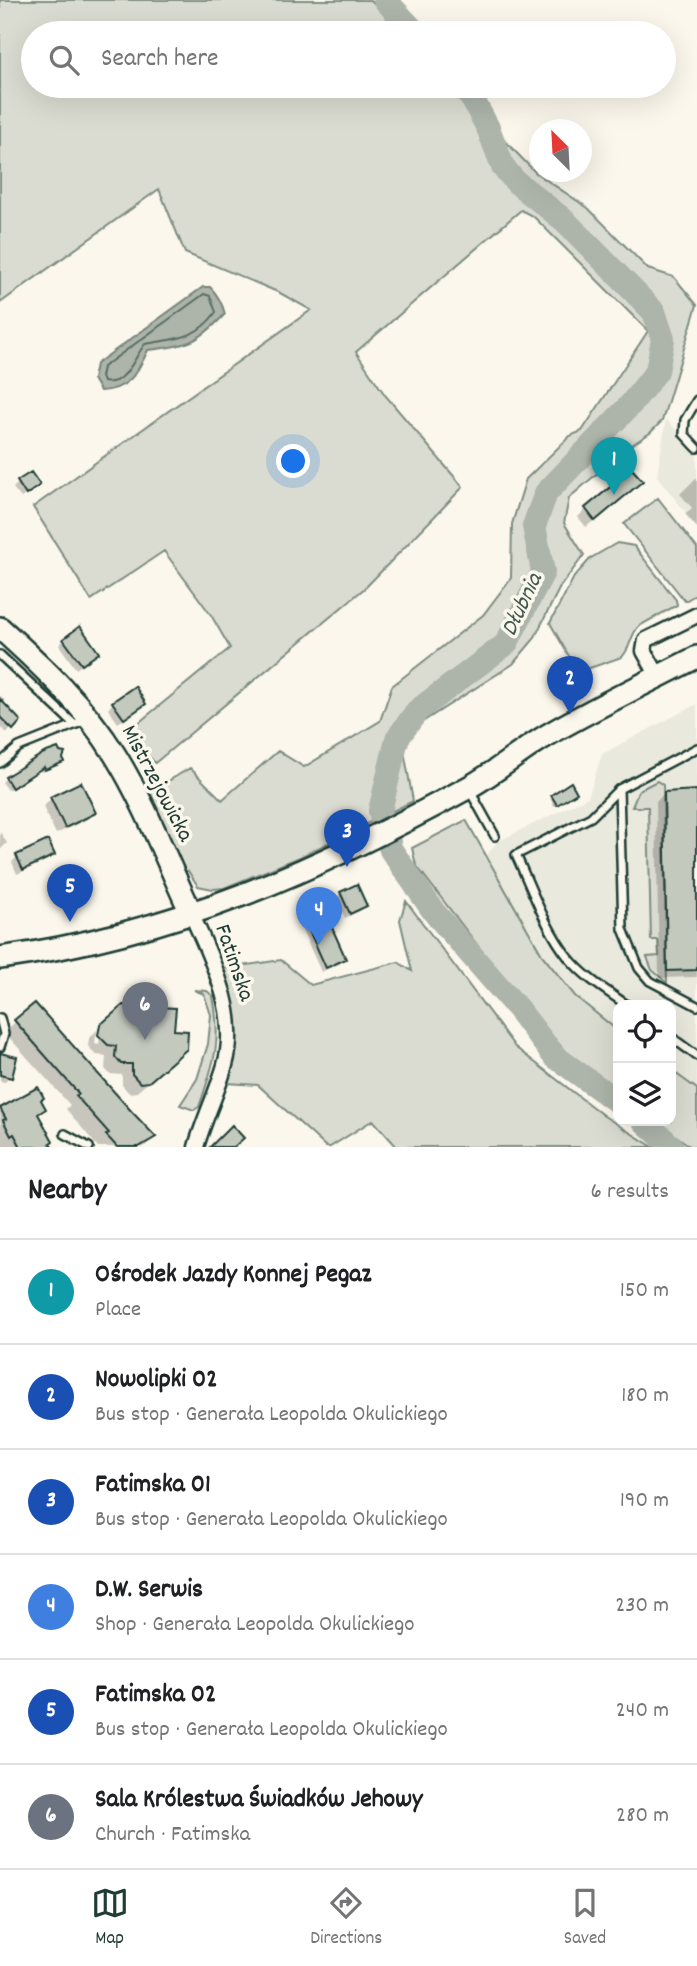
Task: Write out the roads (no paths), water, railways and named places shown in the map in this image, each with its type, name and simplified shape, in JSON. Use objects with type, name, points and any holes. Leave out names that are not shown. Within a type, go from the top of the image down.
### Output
[{"type":"main road","name":"Mistrzejowicka","points":[[0,628],[49,674],[82,722],[115,755],[191,915]]},
{"type":"main road","points":[[0,958],[99,941],[191,915],[284,880],[468,787],[552,733],[697,657]]},
{"type":"street","points":[[658,676],[644,651],[644,644],[650,638],[697,615]]},
{"type":"street","name":"Fatimska","points":[[191,915],[220,980],[229,1034],[225,1065],[196,1147]]},
{"type":"lane","points":[[697,400],[685,420],[684,433],[697,448]]},
{"type":"lane","points":[[0,655],[82,722],[19,747],[0,763]]},
{"type":"lane","points":[[620,1000],[581,972],[568,957],[557,941],[516,855],[591,817],[619,789],[697,748]]},
{"type":"lane","points":[[468,787],[495,836]]},
{"type":"lane","points":[[619,789],[623,929],[639,968],[650,981],[697,1006]]},
{"type":"lane","points":[[0,1018],[4,1034],[0,1047]]},
{"type":"lane","points":[[676,1041],[697,1056]]},
{"type":"lane","points":[[65,1134],[89,1147]]},
{"type":"water","points":[[203,287],[213,290],[224,310],[225,314],[216,324],[191,341],[173,347],[148,350],[140,366],[125,384],[100,391],[93,379],[96,364]]},
{"type":"waterway","name":"Dłubnia","points":[[385,0],[405,21]]},
{"type":"waterway","name":"Dłubnia","points":[[471,98],[488,128],[503,167],[516,182],[565,221],[654,312],[663,339],[657,371],[631,404],[546,493],[534,526],[543,572],[506,644],[417,711],[397,739],[380,811],[391,850],[434,912],[518,1009],[554,1056],[613,1098]]},
{"type":"waterway","name":"Dłubnia","points":[[649,1126],[672,1147]]},
{"type":"place","name":"Ośrodek Jazdy Konnej Pegaz","points":[[614,495]]},
{"type":"place","name":"Nowolipki 02","points":[[570,714]]},
{"type":"place","name":"Fatimska 01","points":[[347,867]]},
{"type":"place","name":"Fatimska 02","points":[[70,922]]},
{"type":"place","name":"D.W. Serwis","points":[[319,945]]},
{"type":"place","name":"Sala Królestwa Świadków Jehowy","points":[[145,1040]]}]
